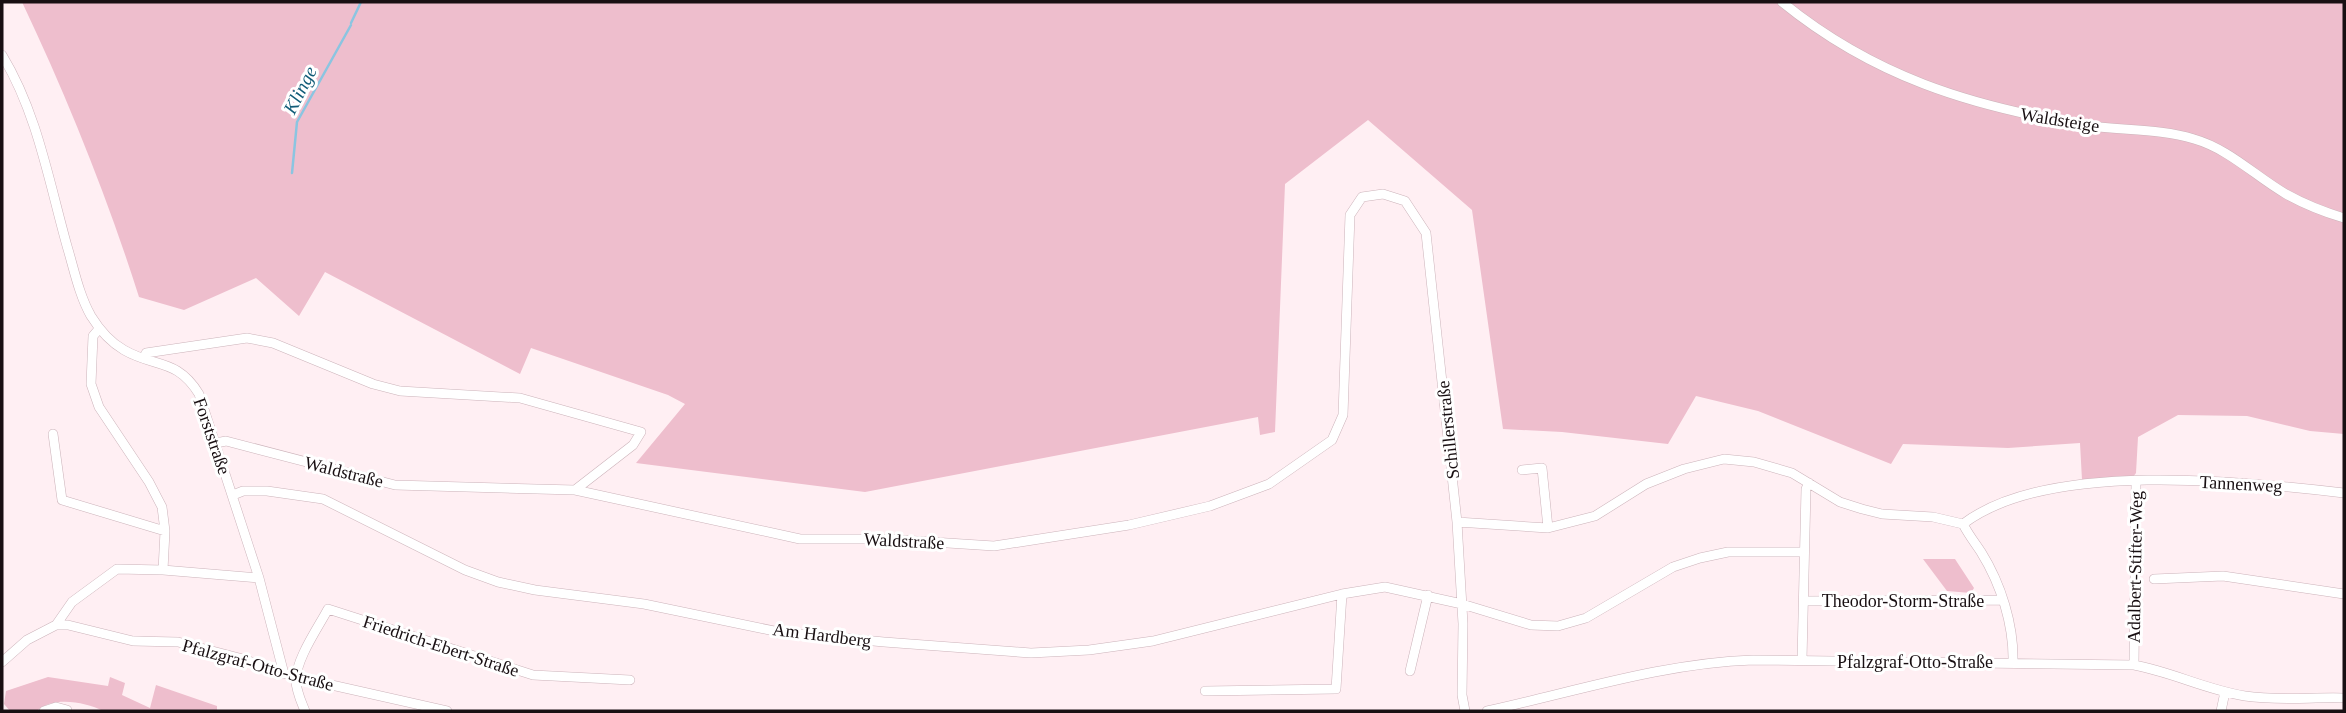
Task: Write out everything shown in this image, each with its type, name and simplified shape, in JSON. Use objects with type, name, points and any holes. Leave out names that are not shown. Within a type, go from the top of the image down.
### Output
[{"type":"street","name":"Waldsteige","points":[[1782,2],[1816,29],[1930,88],[1995,109],[2026,115],[2087,126],[2196,139],[2234,157],[2314,209],[2344,218]]},
{"type":"street","name":"Forststraße","points":[[2,55],[26,100],[81,294],[99,329],[125,350],[174,368],[190,379],[199,394],[259,578],[284,674]]},
{"type":"street","name":"Schillerstraße","points":[[1362,197],[1383,194],[1405,201],[1426,233],[1457,522],[1462,604],[1462,695],[1465,711]]},
{"type":"street","name":"Waldstraße","points":[[216,443],[226,441],[395,485],[425,488],[575,490],[800,539],[886,539],[994,546],[1129,525],[1210,506],[1269,484],[1332,440],[1343,415],[1350,215],[1362,197]]},
{"type":"street","points":[[99,329],[93,336],[91,384],[99,407],[162,506],[165,531],[163,570]]},
{"type":"street","points":[[144,358],[146,353],[247,338],[273,343],[373,384],[400,391],[520,398],[641,432],[634,445],[575,490]]},
{"type":"street","points":[[53,435],[62,500],[165,531]]},
{"type":"street","points":[[1457,522],[1548,528],[1595,516],[1646,484],[1709,462],[1724,459],[1754,462],[1792,473],[1840,502],[1862,509],[1882,514],[1933,517],[1963,524],[1982,554],[2003,600],[2014,646],[2013,663]]},
{"type":"street","points":[[1522,470],[1542,468],[1548,528]]},
{"type":"street","name":"Tannenweg","points":[[2136,482],[2225,481],[2344,493]]},
{"type":"street","name":"Adalbert-Stifter-Weg","points":[[1963,524],[1999,503],[2055,488],[2136,482],[2134,665]]},
{"type":"street","points":[[1802,660],[1806,489],[1809,483]]},
{"type":"street","name":"Am Hardberg","points":[[233,495],[243,491],[267,491],[323,499],[465,570],[524,588],[644,604],[779,632],[1031,653],[1089,650],[1153,641],[1342,594],[1385,587],[1428,595],[1531,625],[1558,626],[1586,618],[1673,567],[1700,558],[1728,552],[1804,552]]},
{"type":"street","points":[[2,662],[27,640],[56,625],[72,602],[117,569],[259,578]]},
{"type":"street","points":[[2154,579],[2223,576],[2344,594]]},
{"type":"street","points":[[1205,691],[1336,689],[1342,594]]},
{"type":"street","points":[[1410,671],[1428,595]]},
{"type":"street","name":"Theodor-Storm-Straße","points":[[1804,601],[2003,600]]},
{"type":"street","name":"Friedrich-Ebert-Straße","points":[[296,677],[305,651],[328,609],[533,675],[630,680]]},
{"type":"street","name":"Pfalzgraf-Otto-Straße","points":[[56,625],[68,625],[133,642],[178,642],[233,656],[284,674],[447,711]]},
{"type":"street","name":"Pfalzgraf-Otto-Straße","points":[[1486,711],[1701,663],[1802,660],[2134,665],[2248,697],[2344,698]]},
{"type":"street","points":[[296,677],[298,692],[306,711]]},
{"type":"street","points":[[2221,711],[2225,692]]},
{"type":"street","points":[[44,711],[67,707]]},
{"type":"shaded area","points":[[22,2],[2344,2],[2344,434],[2310,431],[2247,416],[2178,415],[2138,437],[2136,473],[2133,477],[2082,480],[2080,443],[2008,448],[1903,444],[1891,464],[1758,411],[1696,396],[1668,444],[1562,432],[1503,429],[1472,210],[1368,120],[1285,184],[1275,432],[1260,435],[1258,417],[865,492],[636,463],[685,404],[668,395],[531,348],[520,374],[325,272],[299,316],[256,278],[184,310],[139,297],[85,147]]},
{"type":"shaded area","points":[[1923,559],[1955,559],[1974,588],[1971,593],[1947,591]]},
{"type":"shaded area","points":[[48,677],[108,686],[110,677],[125,683],[122,695],[150,708],[156,685],[217,706],[217,711],[103,711],[87,705],[60,702],[44,706],[37,711],[10,711],[4,704],[6,691]]},
{"type":"waterway","name":"Klinge","points":[[351,23],[361,2]]},
{"type":"waterway","name":"Klinge","points":[[292,173],[297,122],[351,25]]}]
